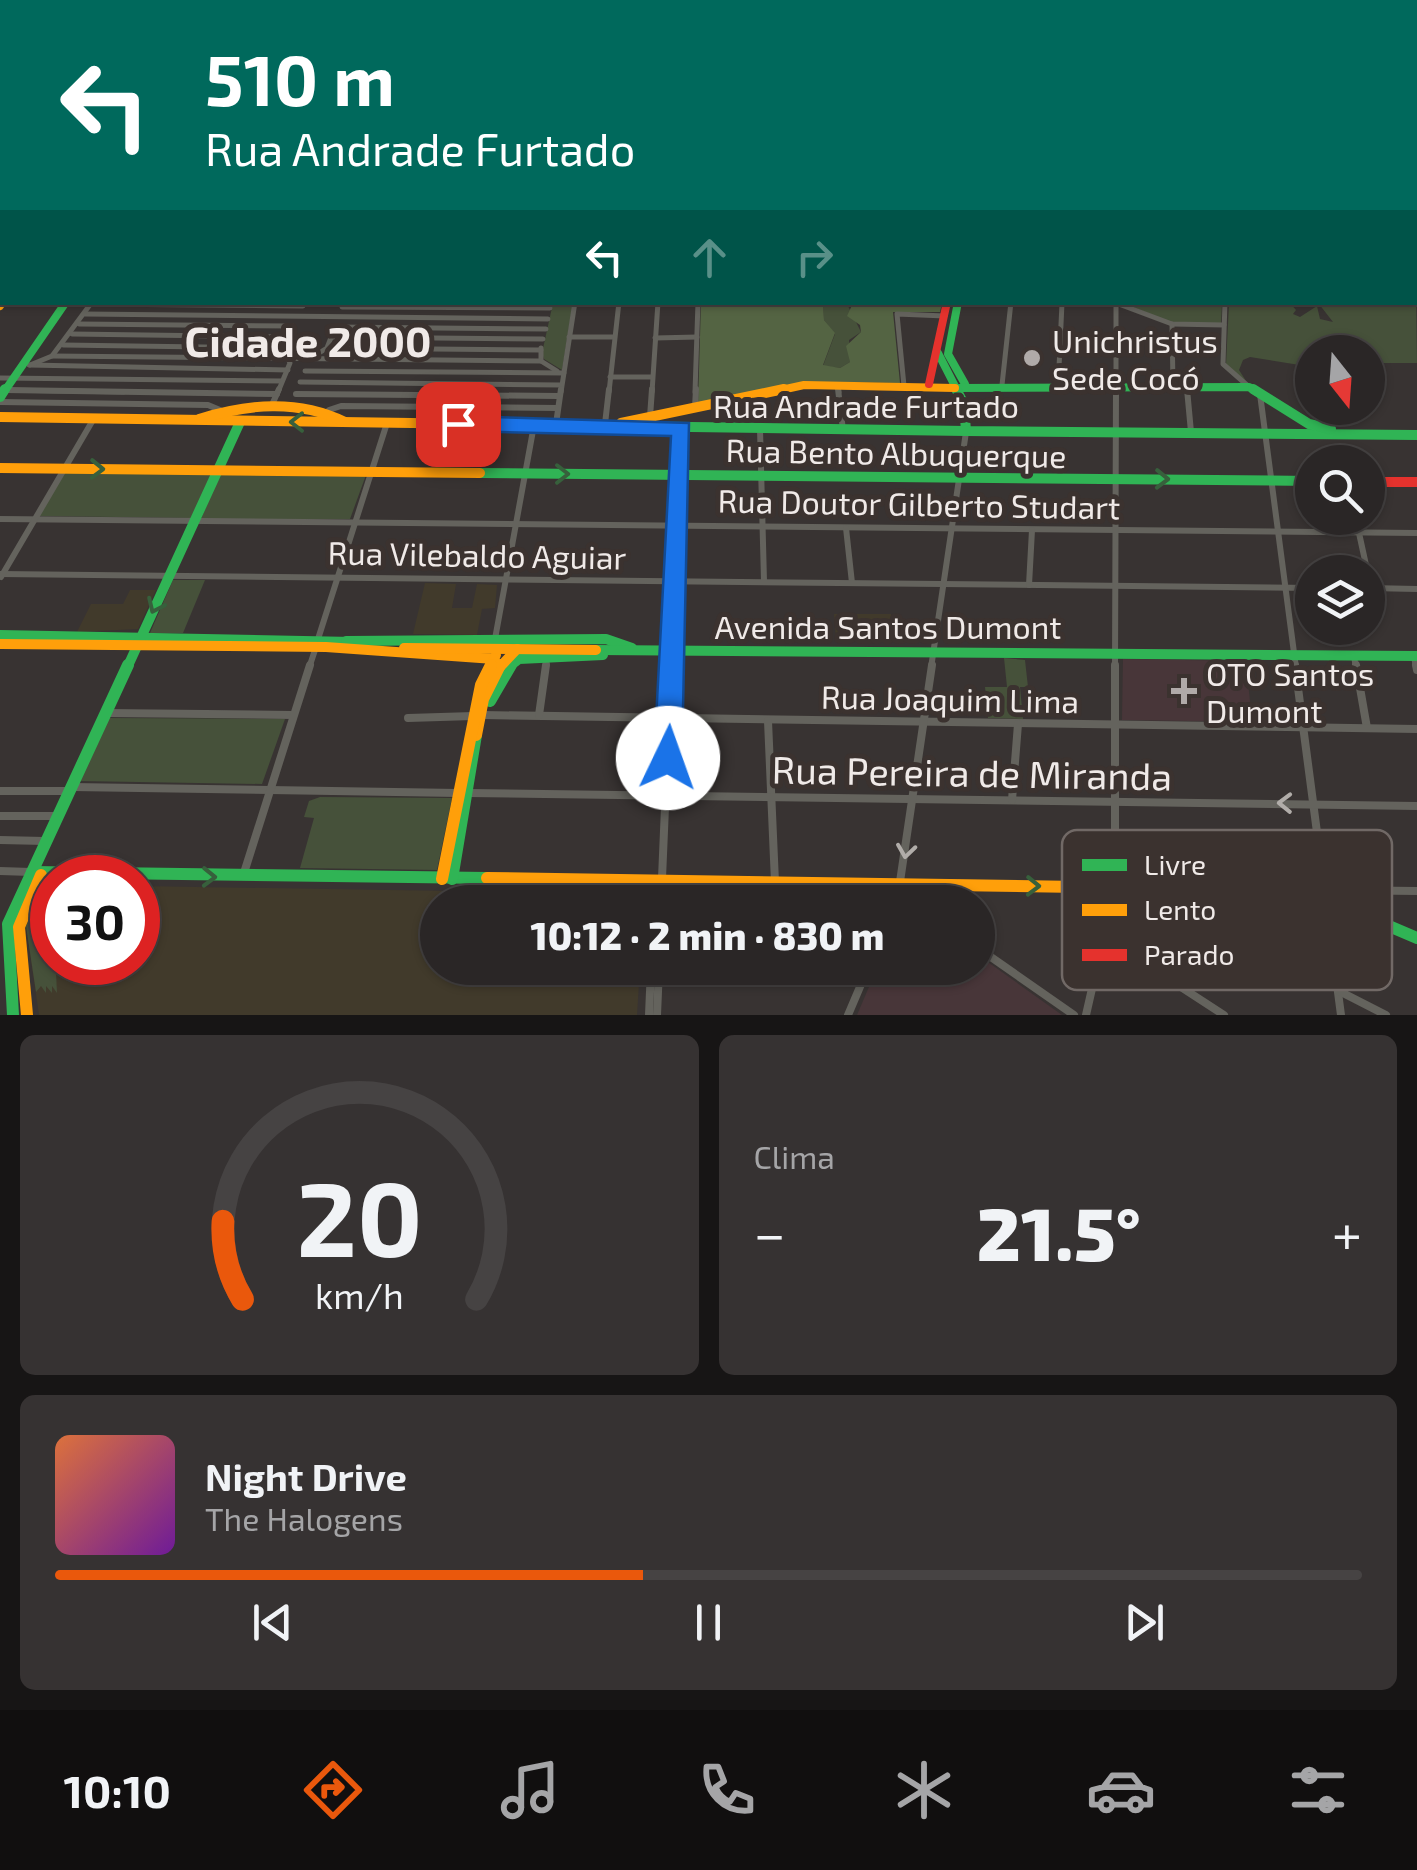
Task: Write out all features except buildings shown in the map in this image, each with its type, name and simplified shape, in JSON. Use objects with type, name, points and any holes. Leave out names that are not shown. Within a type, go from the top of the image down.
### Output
[{"type":"street","points":[[4,388],[26,364],[62,305]]},
{"type":"street","points":[[4,388],[62,305]]},
{"type":"street","points":[[52,356],[90,305]]},
{"type":"street","points":[[283,348],[304,305]]},
{"type":"street","points":[[327,348],[342,305]]},
{"type":"street","points":[[541,361],[551,305]]},
{"type":"street","points":[[476,735],[483,677],[494,659],[525,474],[544,424],[558,408],[574,305]]},
{"type":"street","points":[[605,424],[619,305]]},
{"type":"street","points":[[651,419],[658,305]]},
{"type":"street","points":[[695,408],[698,305]]},
{"type":"street","points":[[929,384],[947,305]]},
{"type":"street","points":[[901,885],[966,431],[966,412],[948,354],[957,305]]},
{"type":"street","points":[[1002,385],[1011,305]]},
{"type":"street","points":[[1058,387],[1062,305]]},
{"type":"street","points":[[1114,830],[1116,305]]},
{"type":"street","points":[[1121,305],[1172,324],[1224,325]]},
{"type":"street","points":[[1225,305],[1223,364],[1245,388],[1329,429],[1416,435]]},
{"type":"street","points":[[85,314],[548,318]]},
{"type":"street","points":[[904,386],[897,314],[945,316]]},
{"type":"street","points":[[79,324],[293,326]]},
{"type":"street","points":[[1172,324],[1173,386]]},
{"type":"street","points":[[335,327],[546,329]]},
{"type":"street","points":[[72,334],[288,337]]},
{"type":"street","points":[[569,337],[614,337]]},
{"type":"street","points":[[655,338],[697,337]]},
{"type":"street","points":[[331,338],[543,339]]},
{"type":"street","points":[[63,345],[283,348]]},
{"type":"street","points":[[270,408],[288,370],[283,348]]},
{"type":"street","points":[[290,409],[310,358],[327,348],[541,350]]},
{"type":"street","points":[[938,353],[958,385]]},
{"type":"street","points":[[26,364],[52,356],[541,361],[561,373]]},
{"type":"street","points":[[26,364],[288,370]]},
{"type":"street","points":[[305,370],[561,373]]},
{"type":"street","points":[[610,377],[652,377]]},
{"type":"street","points":[[4,388],[282,381]]},
{"type":"street","points":[[300,382],[562,384]]},
{"type":"street","points":[[651,419],[804,384],[1058,387]]},
{"type":"street","points":[[838,385],[843,430]]},
{"type":"street","points":[[904,386],[1245,388],[1293,414],[1314,434]]},
{"type":"street","points":[[4,388],[277,394]]},
{"type":"street","points":[[4,388],[208,405],[220,410],[328,410],[342,406],[558,408]]},
{"type":"street","points":[[1115,388],[1187,388]]},
{"type":"street","points":[[1187,388],[1191,432]]},
{"type":"street","points":[[296,394],[560,396]]},
{"type":"street","points":[[1260,394],[1317,830]]},
{"type":"street","points":[[710,428],[712,408],[734,401]]},
{"type":"street","name":"Rua Andrade Furtado","points":[[196,421],[220,410]]},
{"type":"street","points":[[328,410],[345,422]]},
{"type":"street","points":[[544,424],[605,424],[700,410],[709,415]]},
{"type":"street","name":"Rua Andrade Furtado","points":[[0,417],[1416,435]]},
{"type":"street","points":[[1,576],[93,420]]},
{"type":"street","points":[[43,855],[240,422]]},
{"type":"street","points":[[242,878],[387,423]]},
{"type":"street","points":[[662,885],[682,428]]},
{"type":"street","points":[[760,429],[764,582]]},
{"type":"street","name":"Rua Bento Albuquerque","points":[[0,468],[960,478],[1076,483],[1114,479],[1295,481]]},
{"type":"street","points":[[1385,482],[1417,482]]},
{"type":"street","name":"Rua Doutor Gilberto Studart","points":[[0,519],[1295,532]]},
{"type":"street","points":[[846,528],[852,583]]},
{"type":"street","points":[[1029,585],[1032,530]]},
{"type":"street","name":"Rua Doutor Gilberto Studart","points":[[1385,533],[1417,533]]},
{"type":"street","name":"Rua Vilebaldo Aguiar","points":[[1,576],[1295,588]]},
{"type":"street","points":[[1385,588],[1417,589]]},
{"type":"street","name":"Avenida Santos Dumont","points":[[0,635],[35,640]]},
{"type":"street","points":[[344,641],[606,639],[630,646]]},
{"type":"street","name":"Avenida Santos Dumont","points":[[0,644],[35,640],[317,643],[494,659]]},
{"type":"street","name":"Avenida Santos Dumont","points":[[317,643],[344,641],[404,648],[596,650],[630,646],[1416,656]]},
{"type":"street","points":[[462,793],[480,708],[499,664],[509,654],[536,644],[630,646]]},
{"type":"street","points":[[447,879],[478,716],[508,665],[519,659],[547,656],[612,654],[630,646]]},
{"type":"street","points":[[539,716],[547,656]]},
{"type":"street","points":[[1354,656],[1367,728]]},
{"type":"street","points":[[1416,656],[1417,670]]},
{"type":"street","points":[[105,713],[293,716]]},
{"type":"street","name":"Rua Joaquim Lima","points":[[408,718],[539,716],[1417,729]]},
{"type":"street","points":[[768,721],[775,882]]},
{"type":"street","points":[[1012,800],[1018,724]]},
{"type":"street","name":"Rua Pereira de Miranda","points":[[1,794],[70,789],[1417,806]]},
{"type":"street","points":[[0,816],[58,816]]},
{"type":"street","points":[[0,840],[47,841]]},
{"type":"street","points":[[0,870],[30,872]]},
{"type":"street","points":[[160,876],[806,885]]},
{"type":"street","points":[[589,882],[597,885]]},
{"type":"street","points":[[13,1015],[7,928],[30,886]]},
{"type":"street","points":[[995,891],[1062,889]]},
{"type":"street","points":[[1392,891],[1417,891]]},
{"type":"street","points":[[27,1015],[19,927],[30,894]]},
{"type":"street","points":[[1392,927],[1417,938]]},
{"type":"street","points":[[995,960],[1074,1015]]},
{"type":"street","points":[[649,1015],[653,985]]},
{"type":"street","points":[[656,985],[657,1015]]},
{"type":"street","points":[[848,1015],[860,985]]},
{"type":"street","points":[[1086,1015],[1092,990]]},
{"type":"street","points":[[1186,990],[1224,1015]]},
{"type":"street","points":[[1338,990],[1341,1015]]},
{"type":"street","points":[[1338,990],[1386,1015]]},
{"type":"shaded area","points":[[425,583],[456,584],[452,608],[472,608],[477,584],[497,585],[495,608],[482,609],[477,635],[413,634]]},
{"type":"shaded area","points":[[130,590],[156,590],[138,629],[77,632],[91,604],[123,604]]},
{"type":"shaded area","points":[[834,614],[891,614],[894,641],[836,640]]},
{"type":"shaded area","name":"OTO Santos Dumont","points":[[1123,659],[1246,661],[1252,722],[1122,720]]},
{"type":"shaded area","points":[[160,886],[420,890],[420,985],[639,985],[637,1015],[39,1015],[35,985],[160,985]]},
{"type":"shaded area","points":[[30,917],[30,953],[26,926]]},
{"type":"shaded area","points":[[995,967],[1062,1015],[857,1015],[870,985],[995,985]]},
{"type":"green space","points":[[553,305],[573,305],[562,370],[544,359]]},
{"type":"green space","points":[[701,305],[823,305],[824,320],[835,333],[823,365],[840,368],[850,362],[846,346],[861,332],[860,325],[847,316],[852,305],[942,305],[940,312],[893,312],[900,383],[827,382],[698,404]]},
{"type":"green space","points":[[823,305],[850,305],[861,332],[849,340],[850,362],[840,368],[823,366],[835,334],[824,320]]},
{"type":"green space","points":[[1128,305],[1222,305],[1221,324],[1172,323]]},
{"type":"green space","points":[[1229,305],[1292,305],[1296,310],[1293,314],[1300,317],[1317,306],[1320,319],[1333,322],[1320,305],[1416,305],[1417,363],[1385,363],[1385,335],[1295,335],[1295,364],[1250,357],[1243,360],[1239,370],[1246,381],[1226,365]]},
{"type":"green space","points":[[65,472],[212,474],[191,518],[39,516]]},
{"type":"green space","points":[[219,475],[366,475],[350,519],[201,519]]},
{"type":"green space","points":[[173,580],[205,580],[183,633],[150,633]]},
{"type":"green space","points":[[1004,658],[1025,660],[1028,687],[1020,687],[1023,719],[988,718],[985,687],[1007,687]]},
{"type":"green space","points":[[106,718],[285,719],[262,784],[79,781]]},
{"type":"green space","points":[[320,797],[452,798],[437,870],[300,868],[314,818],[304,817],[309,801]]},
{"type":"green space","points":[[30,917],[30,952],[26,926]]},
{"type":"green space","points":[[35,985],[57,985],[57,993],[52,986],[52,993],[46,986],[46,993],[41,986],[36,992]]},
{"type":"traffic: fast","points":[[0,397],[64,305]]},
{"type":"traffic: fast","points":[[957,305],[948,354],[965,384]]},
{"type":"traffic: fast","points":[[938,353],[964,404],[966,431],[1417,435]]},
{"type":"traffic: fast","points":[[955,388],[1249,387],[1309,424],[1331,429]]},
{"type":"traffic: fast","points":[[13,1015],[8,924],[240,422]]},
{"type":"traffic: fast","points":[[482,424],[966,431]]},
{"type":"traffic: fast","points":[[480,473],[1295,481]]},
{"type":"traffic: fast","points":[[0,635],[353,642]]},
{"type":"traffic: fast","points":[[346,641],[606,639],[632,648]]},
{"type":"traffic: fast","points":[[596,650],[1417,656]]},
{"type":"traffic: fast","points":[[490,701],[504,670],[519,659],[603,655]]},
{"type":"traffic: fast","points":[[452,879],[476,735]]},
{"type":"traffic: fast","points":[[160,874],[487,878]]},
{"type":"traffic: fast","points":[[1392,927],[1417,938]]},
{"type":"traffic: slow","points":[[621,423],[804,385],[955,388]]},
{"type":"traffic: slow","points":[[199,419],[254,407],[292,406],[329,414],[345,422]]},
{"type":"traffic: slow","points":[[0,417],[482,424]]},
{"type":"traffic: slow","points":[[0,468],[480,473]]},
{"type":"traffic: slow","points":[[0,644],[326,647],[494,659]]},
{"type":"traffic: slow","points":[[404,648],[596,650]]},
{"type":"traffic: slow","points":[[476,735],[487,687],[499,666],[517,649]]},
{"type":"traffic: slow","points":[[442,879],[481,685],[496,655]]},
{"type":"traffic: slow","points":[[487,878],[1062,887]]},
{"type":"traffic: slow","points":[[27,1015],[19,927],[30,901]]},
{"type":"traffic: jam","points":[[929,384],[946,305]]},
{"type":"traffic: jam","points":[[1385,482],[1417,482]]},
{"type":"place","name":"Unichristus Sede Cocó","points":[[1032,358]]},
{"type":"place","name":"OTO Santos Dumont","points":[[1184,691]]},
{"type":"district","name":"Cidade 2000","points":[[308,340]]},
{"type":"route","points":[[458,424],[682,428],[668,758]]}]
